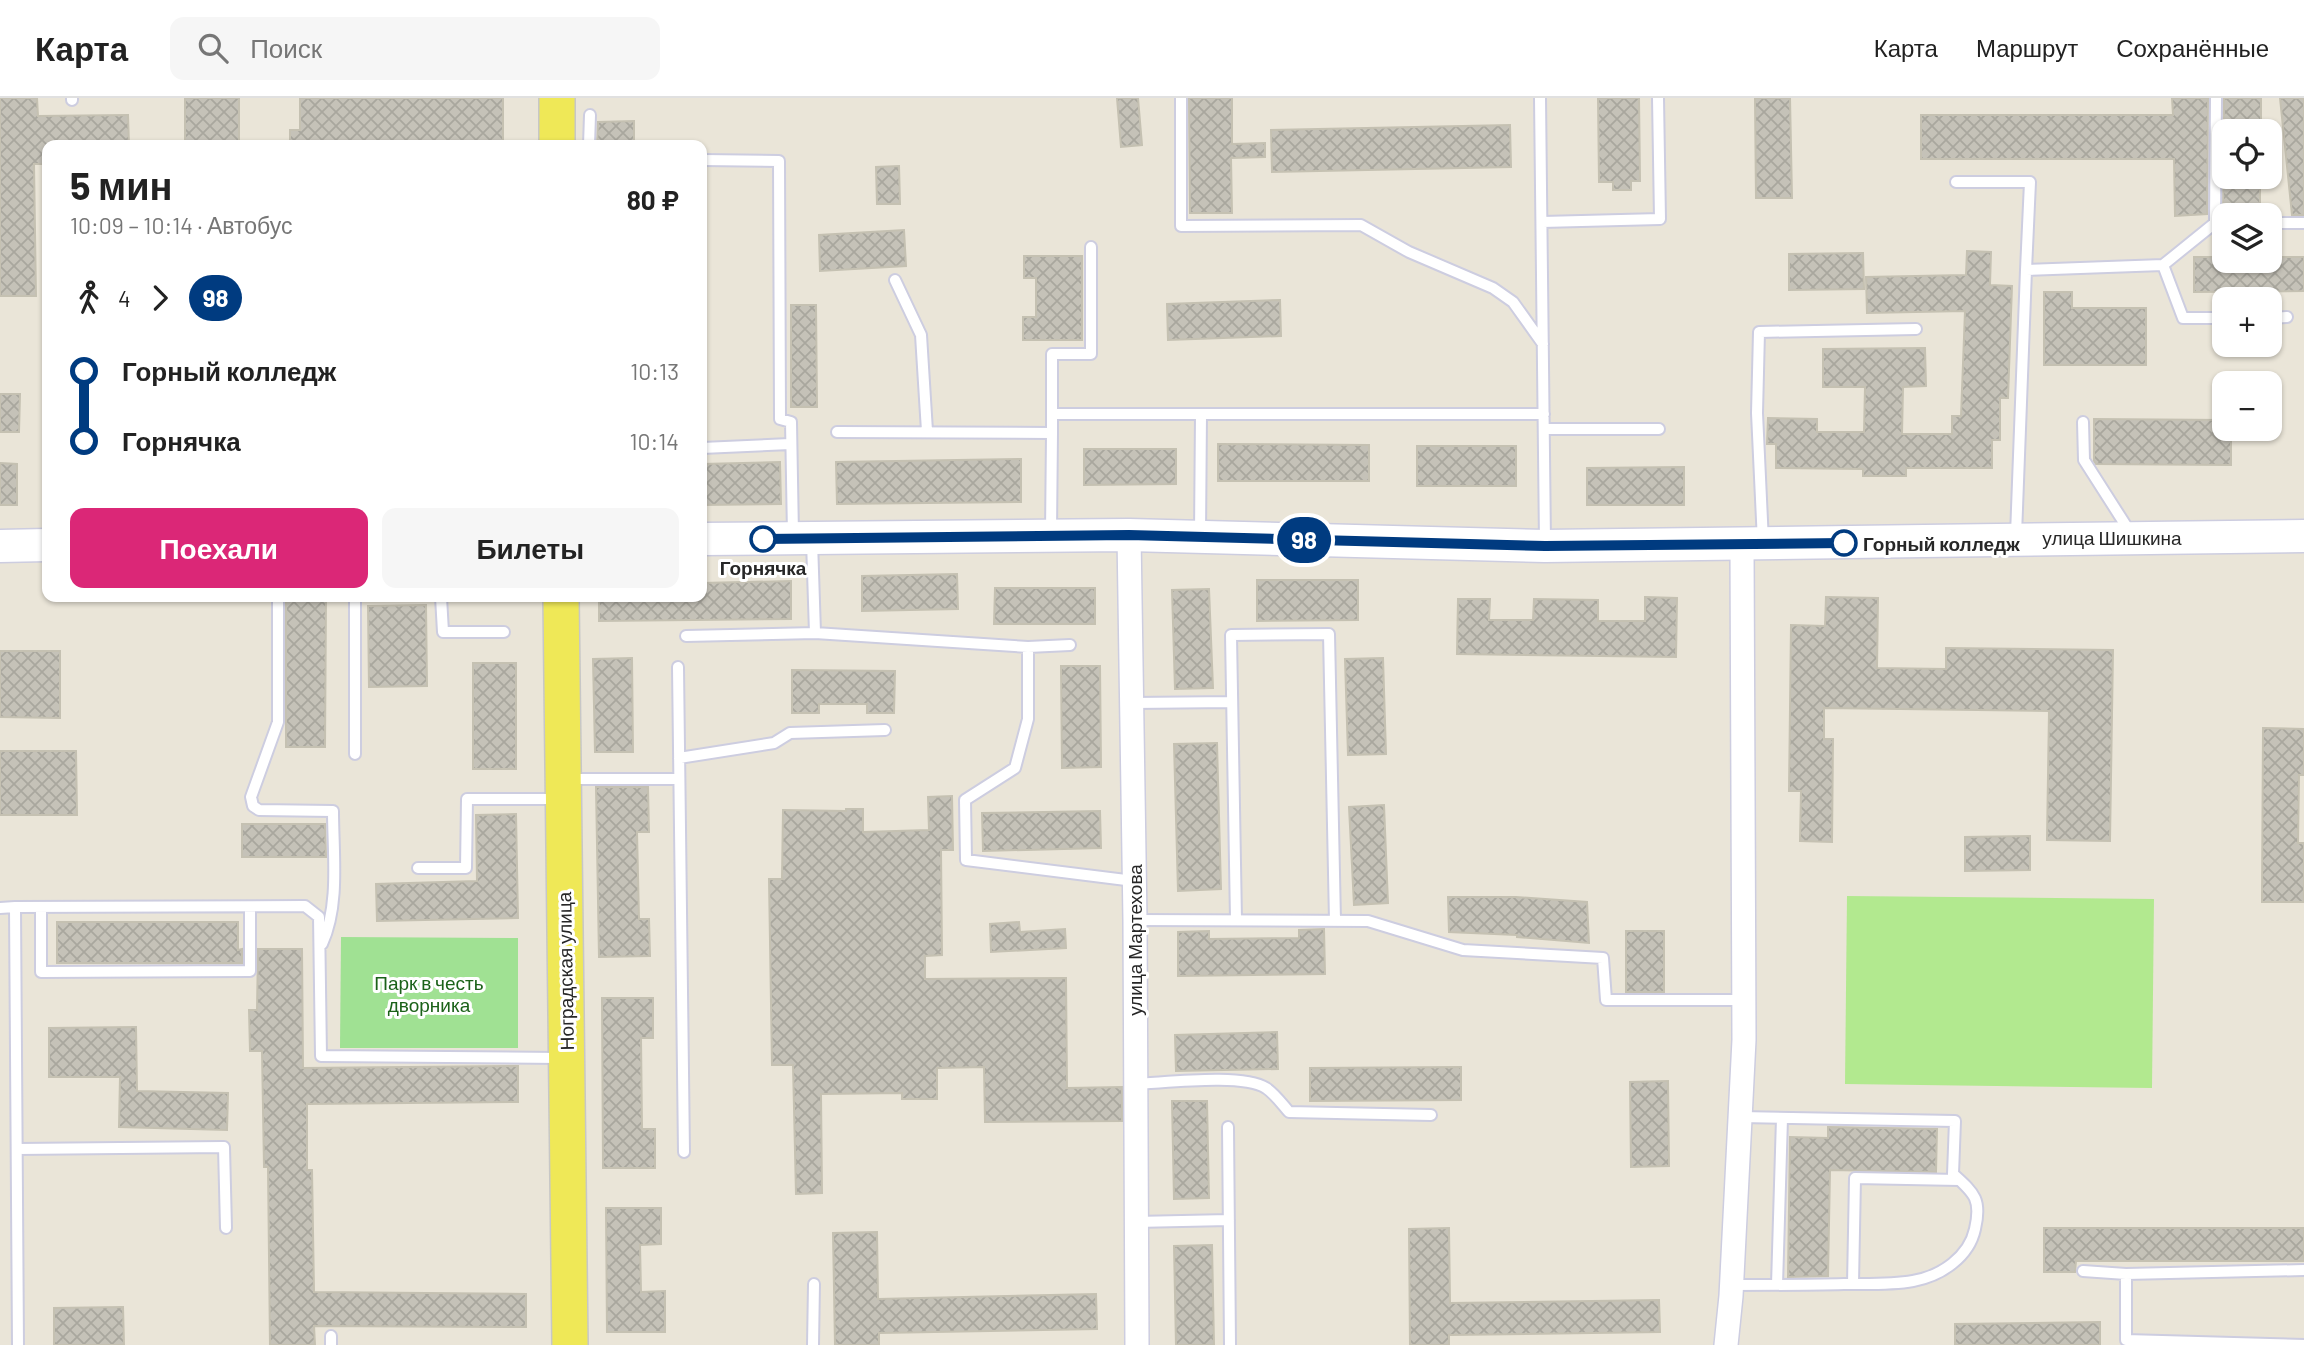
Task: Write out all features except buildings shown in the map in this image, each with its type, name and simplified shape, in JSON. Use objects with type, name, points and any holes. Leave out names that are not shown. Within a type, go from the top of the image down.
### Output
[{"type":"main road","points":[[557,98],[557,140]]},
{"type":"main road","name":"улица Шишкина","points":[[707,539],[1129,535],[1545,546],[2304,536]]},
{"type":"main road","points":[[0,546],[42,545]]},
{"type":"main road","name":"Ноградская улица","points":[[561,602],[570,1345]]},
{"type":"street","name":"улица Мартехова","points":[[1129,535],[1135,920],[1137,1345]]},
{"type":"street","points":[[1726,1345],[1740,1117],[1744,1000],[1753,545]]},
{"type":"lane","points":[[1181,98],[1181,226],[1361,225],[1409,252],[1493,288],[1513,302],[1543,344]]},
{"type":"lane","points":[[1540,98],[1545,546]]},
{"type":"lane","points":[[1542,222],[1660,219],[1658,98]]},
{"type":"lane","points":[[2216,98],[2219,203]]},
{"type":"lane","points":[[589,140],[590,115]]},
{"type":"lane","points":[[707,160],[779,161],[780,419],[791,422],[790,444],[815,633]]},
{"type":"lane","points":[[1956,182],[2030,183],[2016,538]]},
{"type":"lane","points":[[2282,223],[2304,223]]},
{"type":"lane","points":[[2026,270],[2163,265],[2212,229]]},
{"type":"lane","points":[[1051,535],[1052,354],[1091,354],[1091,247]]},
{"type":"lane","points":[[2163,265],[2183,318],[2212,318]]},
{"type":"lane","points":[[895,280],[921,335],[927,431]]},
{"type":"lane","points":[[2282,317],[2287,317]]},
{"type":"lane","points":[[1753,545],[1759,332],[1916,329]]},
{"type":"lane","points":[[1052,414],[1544,414]]},
{"type":"lane","points":[[1200,537],[1201,414]]},
{"type":"lane","points":[[2083,422],[2084,460],[2134,537]]},
{"type":"lane","points":[[1544,429],[1659,429]]},
{"type":"lane","points":[[837,432],[1052,433]]},
{"type":"lane","points":[[707,448],[790,444]]},
{"type":"lane","points":[[278,602],[278,722],[251,797],[253,806],[259,810],[333,811],[332,908],[327,935],[321,945]]},
{"type":"lane","points":[[355,602],[355,754]]},
{"type":"lane","points":[[442,602],[443,632],[504,632]]},
{"type":"lane","points":[[686,636],[815,633],[1028,647],[1070,645]]},
{"type":"lane","points":[[1236,920],[1231,635],[1329,634],[1335,921]]},
{"type":"lane","points":[[1028,647],[1028,719],[1015,768],[965,800],[966,860],[1134,881]]},
{"type":"lane","points":[[678,667],[684,1152]]},
{"type":"lane","points":[[1132,703],[1232,702]]},
{"type":"lane","points":[[678,758],[774,743],[790,733],[885,730]]},
{"type":"lane","points":[[418,868],[466,868],[467,799],[679,779]]},
{"type":"lane","points":[[41,907],[41,972],[55,972],[250,971],[250,906]]},
{"type":"lane","points":[[0,908],[305,906],[319,917],[321,1056],[566,1058]]},
{"type":"lane","points":[[15,907],[18,1345]]},
{"type":"lane","points":[[1135,920],[1368,921],[1463,950],[1603,958],[1606,1000],[1744,1000]]},
{"type":"lane","points":[[1134,1084],[1234,1080],[1252,1082],[1266,1088],[1289,1112],[1431,1115]]},
{"type":"lane","points":[[1731,1285],[1914,1281],[1957,1261],[1972,1241],[1978,1215],[1973,1192],[1953,1174],[1955,1121],[1740,1117]]},
{"type":"lane","points":[[1777,1285],[1782,1118]]},
{"type":"lane","points":[[1228,1126],[1230,1345]]},
{"type":"lane","points":[[17,1149],[224,1147],[226,1228]]},
{"type":"lane","points":[[1853,1284],[1855,1178],[1959,1180]]},
{"type":"lane","points":[[1135,1222],[1229,1220]]},
{"type":"lane","points":[[2083,1270],[2126,1273],[2304,1270]]},
{"type":"lane","points":[[2126,1273],[2125,1343],[2304,1345]]},
{"type":"lane","points":[[813,1345],[814,1284]]},
{"type":"green space","points":[[1847,896],[2154,899],[2152,1088],[1845,1084]]},
{"type":"green space","name":"Парк в честь дворника","points":[[341,937],[518,938],[518,1048],[340,1048]]},
{"type":"bus line","name":"98","points":[[763,539],[1129,535],[1545,546],[1844,543]]},
{"type":"place","name":"Горнячка","points":[[763,539]]},
{"type":"place","name":"Горный колледж","points":[[1844,543]]}]
